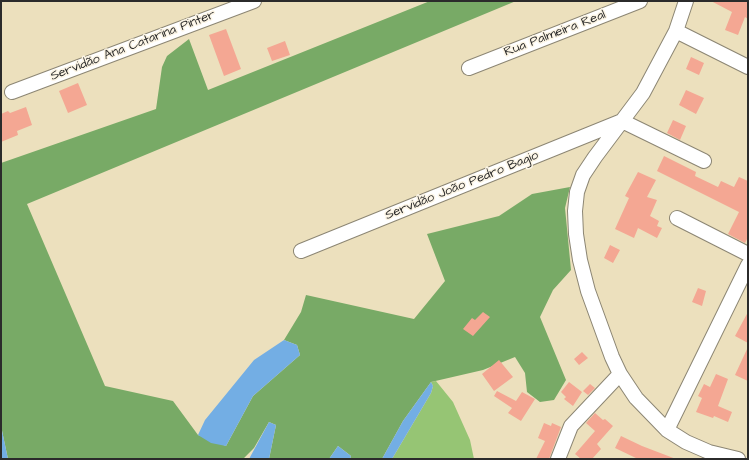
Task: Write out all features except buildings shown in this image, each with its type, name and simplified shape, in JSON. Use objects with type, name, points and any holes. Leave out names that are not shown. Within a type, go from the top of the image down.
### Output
[{"type":"street","name":"Servidão Ana Catarina Pinter","points":[[12,92],[254,1]]},
{"type":"street","name":"Rua Palmeira Real","points":[[469,68],[640,1]]},
{"type":"street","points":[[686,1],[676,30],[643,93],[595,156],[583,175],[577,192],[575,211],[580,260],[588,291],[612,357],[620,374],[636,398],[668,430],[686,442],[709,452],[738,459]]},
{"type":"street","points":[[676,30],[748,66]]},
{"type":"street","points":[[622,121],[704,161]]},
{"type":"street","name":"Servidão João Pedro Bagio","points":[[301,251],[622,121]]},
{"type":"street","points":[[677,218],[748,254]]},
{"type":"street","points":[[668,430],[748,265]]},
{"type":"street","points":[[558,459],[571,426],[620,374]]},
{"type":"green space","points":[[430,1],[516,1],[27,204],[105,386],[173,401],[198,435],[226,446],[253,396],[300,355],[297,345],[284,340],[301,312],[306,295],[414,319],[445,281],[427,234],[499,216],[532,194],[570,187],[565,208],[571,270],[553,290],[540,317],[566,380],[554,400],[540,402],[527,392],[525,373],[515,357],[483,370],[431,382],[403,421],[382,459],[350,459],[351,456],[338,446],[329,459],[269,459],[276,425],[269,422],[254,448],[243,459],[8,459],[1,426],[1,163],[156,109],[162,67],[167,56],[189,39],[208,90]]},
{"type":"green space","points":[[436,381],[453,402],[470,440],[474,459],[392,459],[431,393],[433,386],[431,382]]},
{"type":"water","points":[[284,340],[297,345],[300,355],[253,396],[226,446],[211,443],[198,435],[205,420],[254,360]]},
{"type":"water","points":[[431,382],[433,386],[431,393],[392,459],[382,459],[403,421]]},
{"type":"water","points":[[269,422],[276,425],[269,459],[249,459]]},
{"type":"water","points":[[1,426],[8,459],[1,459]]},
{"type":"water","points":[[338,446],[351,456],[350,459],[329,459]]}]
